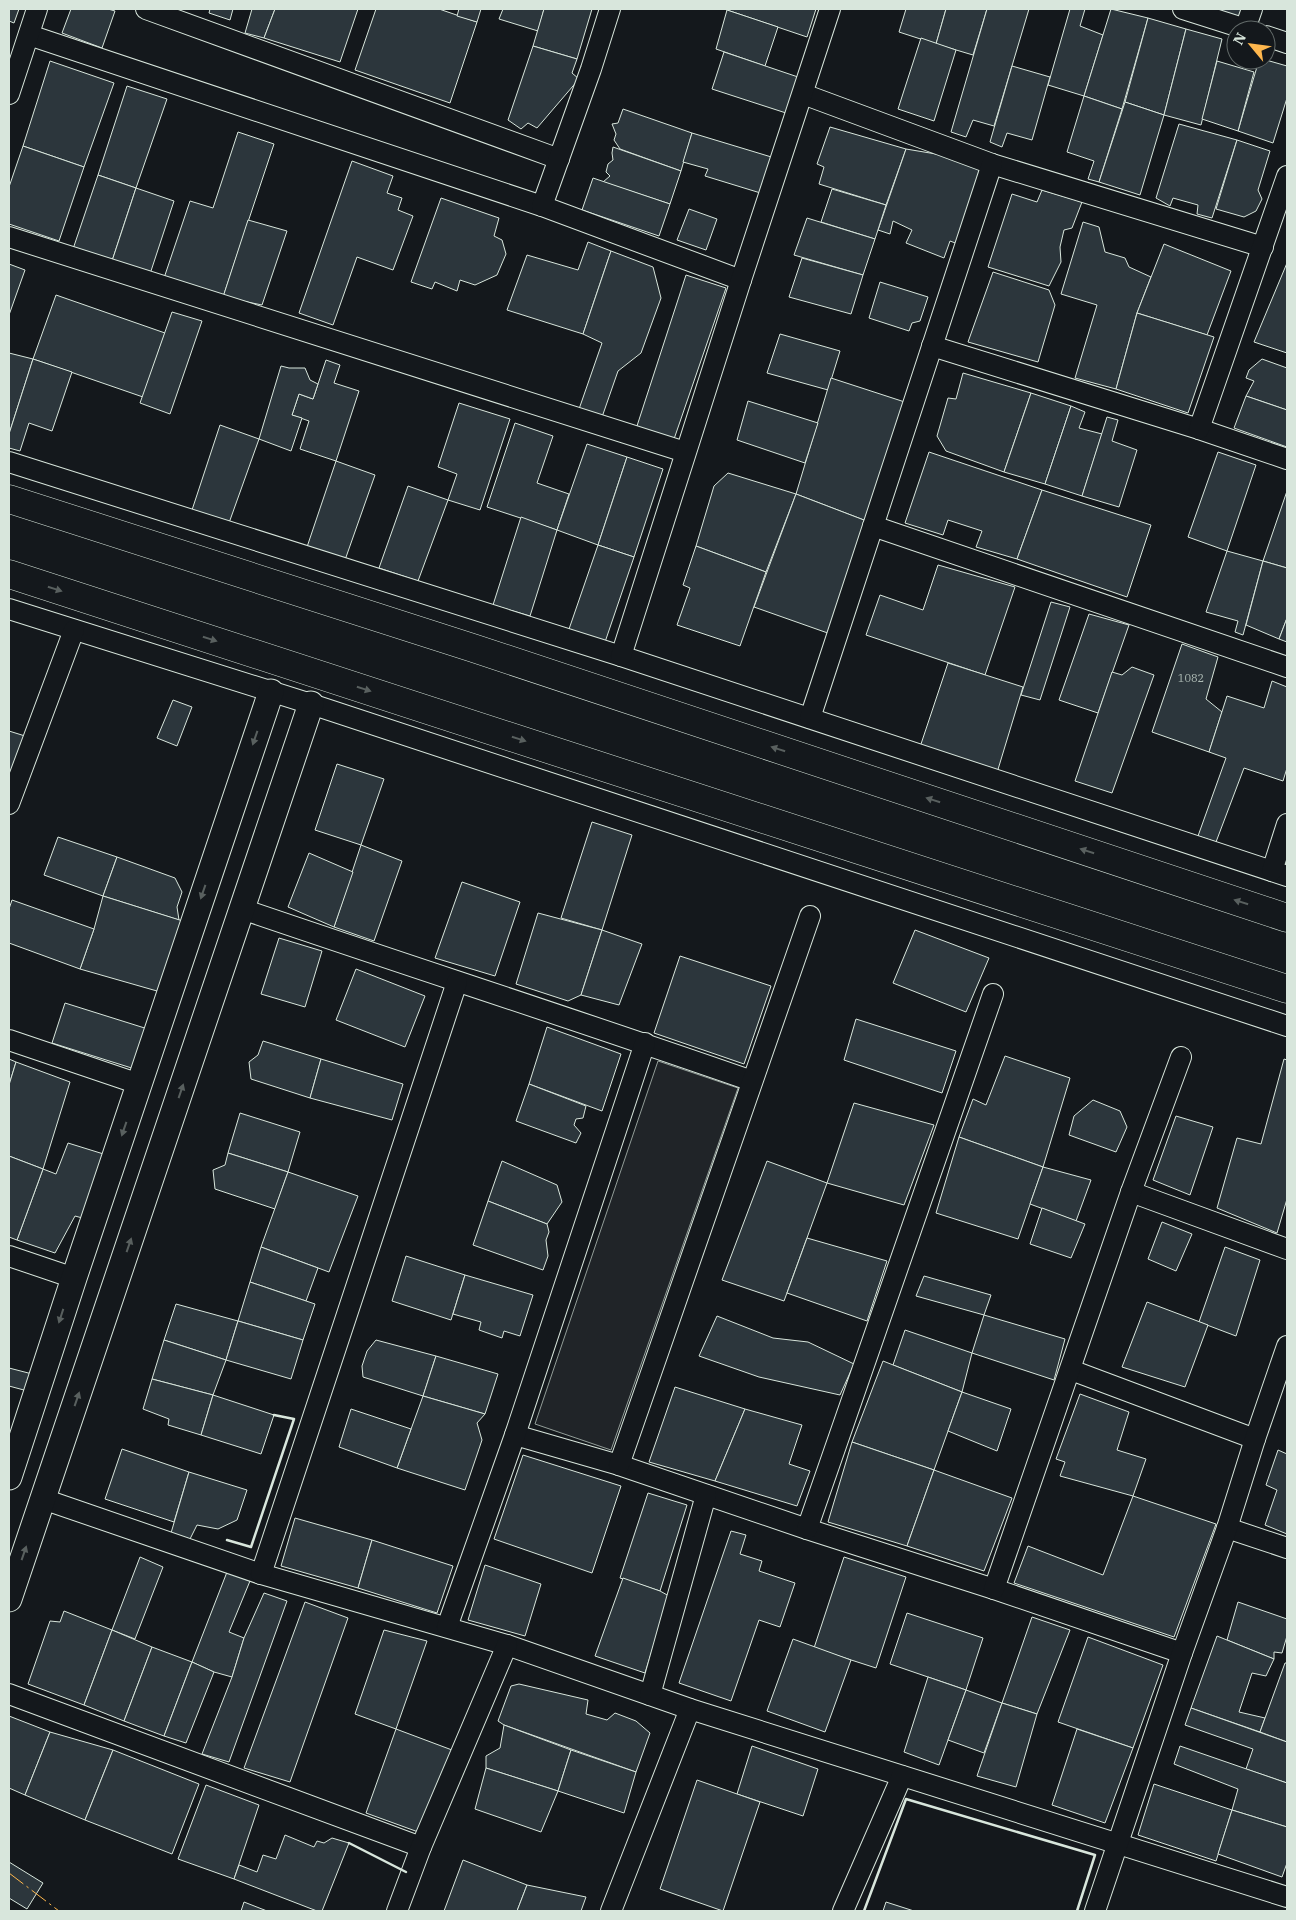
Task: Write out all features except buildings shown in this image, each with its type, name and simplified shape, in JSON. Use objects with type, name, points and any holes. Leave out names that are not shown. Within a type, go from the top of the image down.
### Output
[{"type":"main road","points":[[9,499],[464,645],[1287,918]]},
{"type":"main road","points":[[9,574],[1287,989]]},
{"type":"street","points":[[9,94],[37,9]]},
{"type":"street","points":[[146,9],[559,158]]},
{"type":"street","points":[[542,206],[591,69],[610,9]]},
{"type":"street","points":[[621,656],[685,452],[830,9]]},
{"type":"street","points":[[1183,9],[1226,22]]},
{"type":"street","points":[[29,35],[542,206],[741,280]]},
{"type":"street","points":[[803,94],[992,164],[1263,247]]},
{"type":"street","points":[[810,718],[992,164]]},
{"type":"street","points":[[1199,429],[1287,176]]},
{"type":"street","points":[[9,237],[685,452]]},
{"type":"street","points":[[932,346],[1199,429],[1287,460]]},
{"type":"street","points":[[9,462],[621,656],[1280,873],[1287,824]]},
{"type":"street","points":[[873,526],[1287,667]]},
{"type":"street","points":[[9,610],[311,704],[1287,1026]]},
{"type":"street","points":[[9,804],[74,630]]},
{"type":"street","points":[[9,1477],[271,692]]},
{"type":"street","points":[[9,1599],[311,704]]},
{"type":"street","points":[[242,909],[645,1043],[752,1081]]},
{"type":"street","points":[[620,1465],[810,916]]},
{"type":"street","points":[[261,1574],[457,982]]},
{"type":"street","points":[[807,1529],[993,994]]},
{"type":"street","points":[[9,1040],[139,1084]]},
{"type":"street","points":[[447,1627],[515,1435],[645,1043]]},
{"type":"street","points":[[994,1589],[1131,1192],[1181,1057]]},
{"type":"street","points":[[1131,1192],[1287,1249]]},
{"type":"street","points":[[9,1256],[74,1278]]},
{"type":"street","points":[[1095,1911],[1182,1653],[1227,1528],[1287,1346]]},
{"type":"street","points":[[1071,1370],[1255,1439]]},
{"type":"street","points":[[515,1435],[620,1465],[1182,1653]]},
{"type":"street","points":[[650,1695],[706,1495]]},
{"type":"street","points":[[43,1499],[261,1574],[507,1645],[690,1709],[1287,1896]]},
{"type":"street","points":[[1227,1528],[1287,1548]]},
{"type":"street","points":[[397,1911],[421,1847],[507,1645]]},
{"type":"street","points":[[9,1694],[421,1847]]},
{"type":"street","points":[[611,1911],[690,1709]]},
{"type":"street","points":[[844,1911],[902,1776]]},
{"type":"shaded area","points":[[658,1061],[738,1088],[611,1450],[535,1424]]},
{"type":"wall","points":[[227,1540],[251,1547],[294,1419],[274,1415]]},
{"type":"wall","points":[[864,1911],[906,1799],[1095,1855],[1077,1911]]},
{"type":"wall","points":[[349,1843],[406,1872]]},
{"type":"power","points":[[9,1873],[59,1911]]}]
